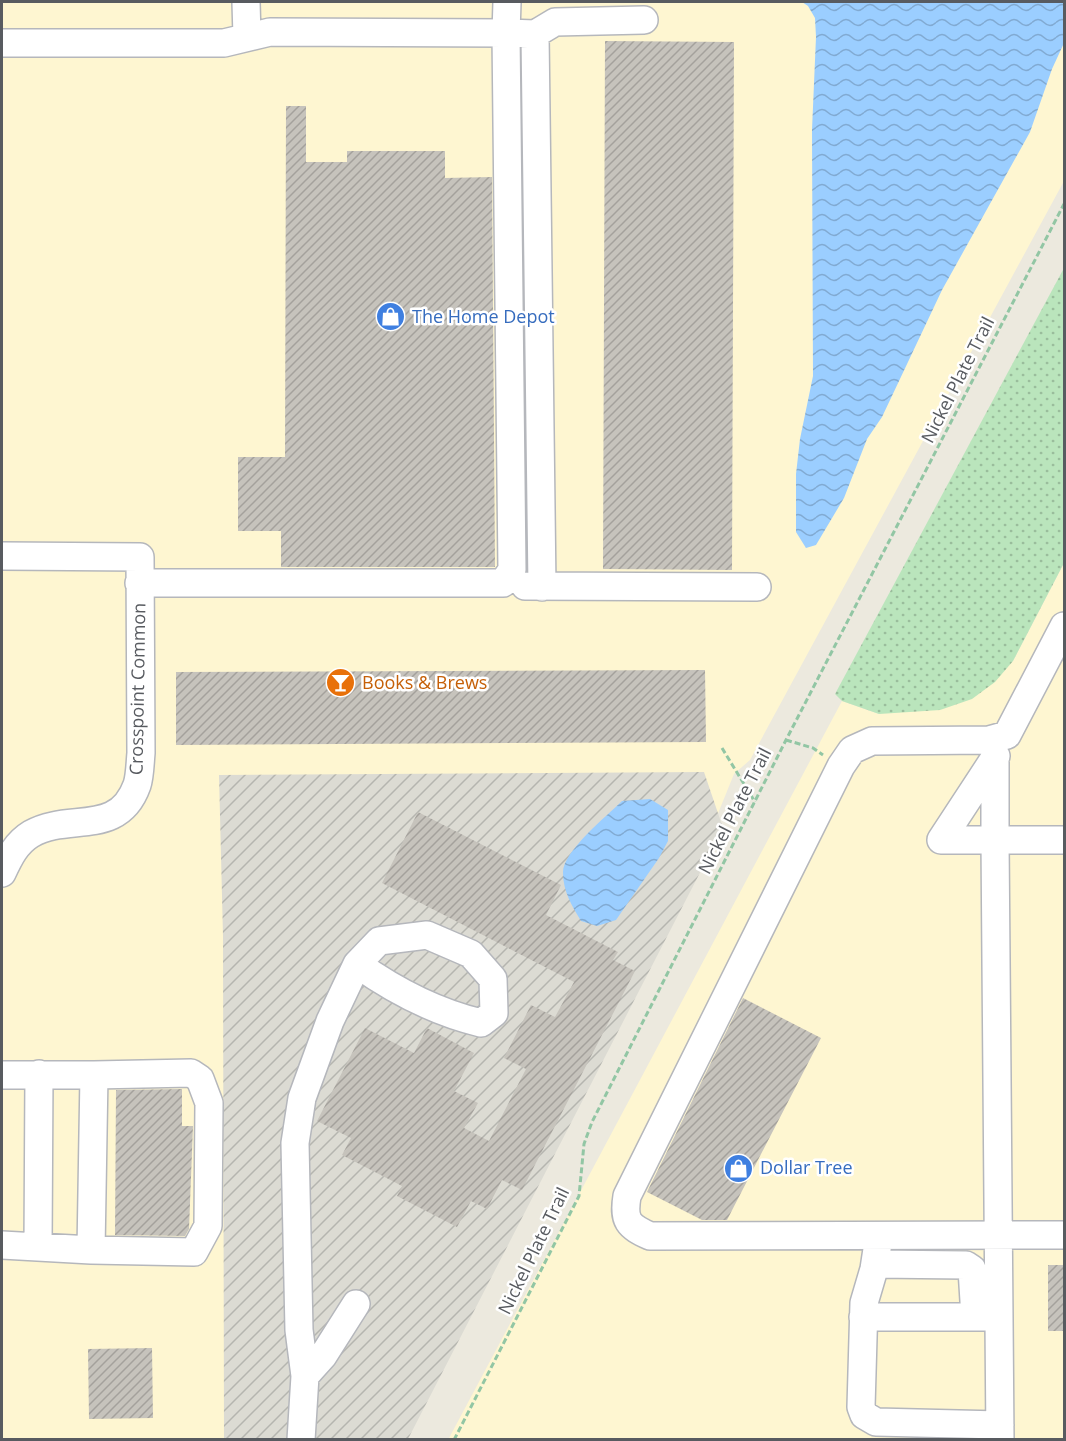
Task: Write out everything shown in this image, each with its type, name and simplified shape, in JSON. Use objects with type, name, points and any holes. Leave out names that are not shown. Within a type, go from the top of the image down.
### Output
[{"type":"street","points":[[246,2],[247,37]]},
{"type":"street","points":[[507,2],[521,582]]},
{"type":"street","points":[[2,43],[224,43],[270,32],[535,34],[555,22],[644,20]]},
{"type":"street","points":[[521,582],[535,34]]},
{"type":"street","name":"Crosspoint Common","points":[[2,556],[140,557],[141,753],[137,784],[128,802],[116,815],[102,821],[59,825],[32,833],[11,853],[2,873]]},
{"type":"street","points":[[139,584],[521,582],[757,587]]},
{"type":"street","points":[[1065,626],[1001,746],[941,840],[1065,840]]},
{"type":"street","points":[[1001,746],[989,740],[872,741],[852,750],[841,766],[627,1196],[624,1214],[633,1228],[650,1236],[1065,1235]]},
{"type":"street","points":[[987,1317],[999,1235],[995,840],[1001,746]]},
{"type":"street","points":[[301,1440],[305,1376],[299,1330],[295,1143],[302,1098],[330,1021],[357,964],[379,941],[427,935],[471,954],[493,979],[494,1013],[481,1023],[452,1016],[385,984],[357,964]]},
{"type":"street","points":[[2,1075],[192,1073],[200,1079],[209,1103],[208,1226],[195,1252],[2,1245]]},
{"type":"street","points":[[38,1247],[39,1074]]},
{"type":"street","points":[[91,1250],[94,1075]]},
{"type":"street","points":[[875,1264],[966,1265],[972,1269],[987,1317],[1000,1432],[869,1420],[861,1407],[863,1317],[879,1236]]},
{"type":"street","points":[[305,1376],[323,1356],[356,1304]]},
{"type":"street","points":[[863,1317],[987,1317]]},
{"type":"path","name":"Nickel Plate Trail","points":[[454,1440],[579,1196],[584,1144],[592,1122],[754,802],[1065,204]]},
{"type":"path","points":[[786,740],[813,748],[841,766]]},
{"type":"path","points":[[722,748],[754,802]]},
{"type":"shaded area","points":[[2,2],[1064,2],[1064,181],[750,760],[734,774],[708,838],[224,1439],[2,1440]]},
{"type":"shaded area","points":[[1064,563],[1064,1439],[448,1440],[842,701],[879,714],[1013,661]]},
{"type":"shaded area","points":[[704,772],[723,828],[408,1439],[224,1439],[223,936],[219,775]]},
{"type":"green space","points":[[1064,268],[1064,563],[1013,661],[995,682],[972,699],[940,710],[879,714],[842,701],[835,694]]},
{"type":"water","points":[[802,2],[1064,2],[1064,43],[1052,69],[1030,132],[942,290],[882,417],[867,439],[844,498],[816,545],[806,548],[796,532],[796,474],[800,439],[813,376],[812,130],[816,37],[815,18],[808,6]]},
{"type":"water","points":[[650,799],[668,810],[668,841],[659,858],[616,920],[597,926],[581,921],[563,880],[565,864],[570,855],[586,835],[622,801]]},
{"type":"building","points":[[605,41],[734,42],[732,570],[603,569]]},
{"type":"building","name":"The Home Depot","points":[[286,106],[306,106],[306,162],[347,162],[347,151],[445,151],[445,178],[492,177],[495,567],[281,567],[281,531],[238,531],[238,457],[285,457]]},
{"type":"building","points":[[705,670],[706,742],[176,745],[176,672]]},
{"type":"building","points":[[418,812],[561,885],[546,915],[618,952],[613,960],[635,971],[522,1190],[502,1180],[487,1209],[471,1201],[457,1227],[397,1196],[402,1186],[342,1155],[351,1138],[317,1121],[365,1028],[414,1053],[427,1028],[474,1053],[454,1091],[478,1103],[464,1128],[489,1141],[526,1069],[504,1058],[531,1005],[555,1017],[574,982],[382,883]]},
{"type":"building","points":[[743,998],[821,1038],[727,1220],[702,1220],[647,1192]]},
{"type":"building","points":[[182,1089],[182,1126],[193,1126],[189,1229],[185,1236],[115,1235],[116,1090]]},
{"type":"building","points":[[1048,1265],[1065,1265],[1065,1331],[1048,1331]]},
{"type":"building","points":[[152,1348],[153,1418],[89,1419],[88,1349]]},
{"type":"place","name":"The Home Depot","points":[[391,317]]},
{"type":"place","name":"Books & Brews","points":[[341,683]]},
{"type":"place","name":"Dollar Tree","points":[[739,1168]]}]
